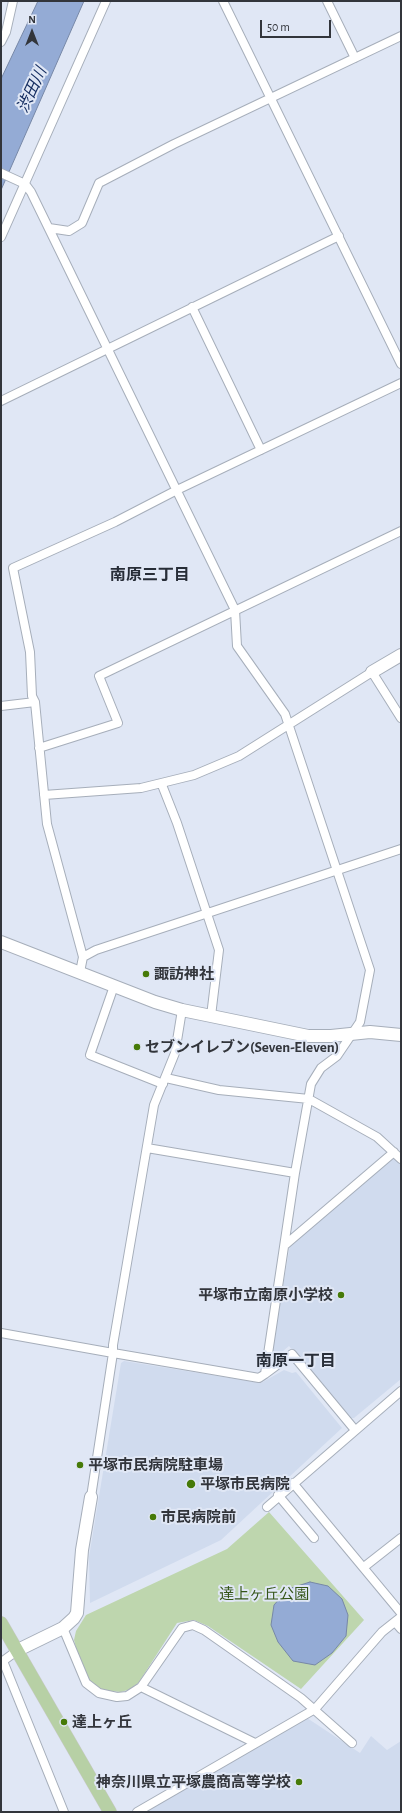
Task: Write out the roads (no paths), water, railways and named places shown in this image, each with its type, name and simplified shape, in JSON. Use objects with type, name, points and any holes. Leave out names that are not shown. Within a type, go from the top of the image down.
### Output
[{"type":"main road","points":[[1,1623],[18,1650],[110,1812]]},
{"type":"street","points":[[1,42],[6,32],[13,1]]},
{"type":"street","points":[[1,237],[106,1]]},
{"type":"street","points":[[223,1],[401,364]]},
{"type":"street","points":[[327,1],[355,58]]},
{"type":"street","points":[[49,228],[70,231],[82,223],[99,183],[174,144],[401,36]]},
{"type":"street","points":[[1,173],[25,184],[31,192],[235,610],[237,646],[285,714],[290,724],[370,970],[360,1022],[337,1056],[321,1068],[315,1076],[308,1099],[295,1173],[265,1374]]},
{"type":"street","points":[[1,401],[339,236]]},
{"type":"street","points":[[192,307],[261,450]]},
{"type":"street","points":[[80,972],[84,957],[50,838],[44,795],[35,702],[32,696],[30,652],[13,568],[115,522],[177,490],[401,383]]},
{"type":"street","points":[[39,748],[118,723],[99,676],[401,531]]},
{"type":"street","points":[[44,795],[120,791],[162,785],[194,775],[239,756],[401,655]]},
{"type":"street","points":[[372,672],[401,718]]},
{"type":"street","points":[[1,706],[35,702]]},
{"type":"street","points":[[162,785],[177,823],[219,950],[210,1016]]},
{"type":"street","points":[[84,957],[96,950],[401,849]]},
{"type":"street","points":[[1,942],[155,1002],[182,1010],[308,1036],[331,1036],[370,1032],[401,1035]]},
{"type":"street","points":[[114,986],[90,1055],[165,1081],[219,1090],[308,1099],[377,1137],[401,1159]]},
{"type":"street","points":[[64,1812],[2,1662],[18,1650],[63,1628],[74,1618],[76,1613],[82,1550],[113,1345],[154,1106],[165,1081],[179,1039],[182,1010]]},
{"type":"street","points":[[147,1148],[295,1173]]},
{"type":"street","points":[[285,1245],[394,1152]]},
{"type":"street","points":[[1,1333],[259,1378],[292,1354],[355,1430]]},
{"type":"street","points":[[266,1506],[401,1391]]},
{"type":"street","points":[[293,1483],[401,1613]]},
{"type":"street","points":[[278,1495],[314,1538]]},
{"type":"street","points":[[364,1567],[401,1538]]},
{"type":"street","points":[[137,1812],[315,1710],[382,1632],[398,1620],[401,1629]]},
{"type":"street","points":[[63,1628],[82,1676],[92,1689],[99,1693],[117,1697],[127,1696],[141,1688],[182,1628],[193,1625],[204,1630],[301,1698],[352,1743]]},
{"type":"street","points":[[141,1688],[255,1743]]},
{"type":"water","name":"渋田川","points":[[38,1],[84,1],[1,190],[1,79]]},
{"type":"water","points":[[310,1582],[328,1586],[342,1599],[348,1615],[346,1636],[332,1653],[315,1665],[293,1661],[278,1642],[271,1625],[274,1605],[288,1589]]},
{"type":"place","name":"諏訪神社","points":[[146,974]]},
{"type":"place","name":"セブンイレブン(Seven-Eleven)","points":[[137,1047]]},
{"type":"place","name":"平塚市立南原小学校","points":[[341,1295]]},
{"type":"place","name":"平塚市民病院駐車場","points":[[80,1465]]},
{"type":"place","name":"平塚市民病院","points":[[191,1484]]},
{"type":"place","name":"市民病院前","points":[[153,1517]]},
{"type":"place","name":"達上ヶ丘","points":[[64,1722]]},
{"type":"place","name":"神奈川県立平塚農商高等学校","points":[[299,1782]]},
{"type":"district","name":"南原三丁目","points":[[150,575]]},
{"type":"district","name":"南原一丁目","points":[[296,1361]]},
{"type":"park label","name":"達上ヶ丘公園","points":[[264,1594]]}]
